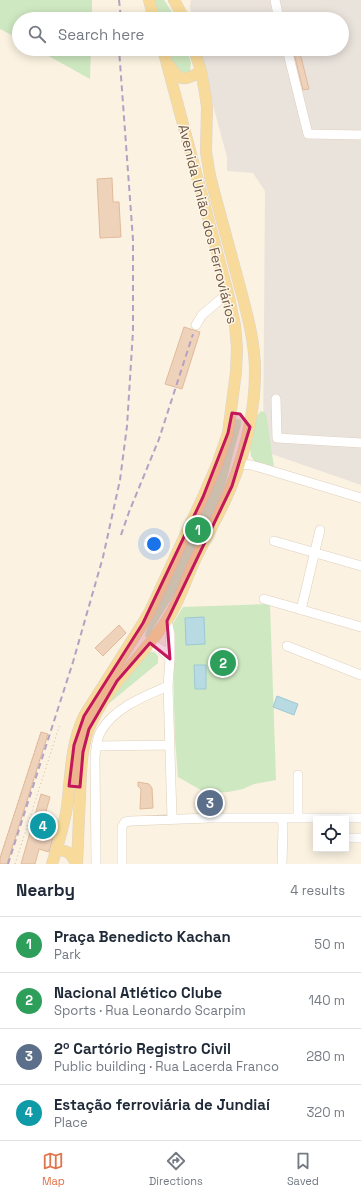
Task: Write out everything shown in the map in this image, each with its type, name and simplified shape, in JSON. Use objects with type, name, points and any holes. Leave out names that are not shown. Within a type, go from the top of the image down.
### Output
[{"type":"main road","points":[[149,0],[152,12]]},
{"type":"main road","points":[[174,0],[180,12]]},
{"type":"main road","name":"Avenida União dos Ferroviários","points":[[52,864],[57,850],[66,808],[77,730],[84,716],[143,623],[217,465],[228,433],[232,413],[237,348],[235,325],[228,293],[165,56]]},
{"type":"main road","points":[[166,56],[173,71],[184,79],[189,78],[200,71]]},
{"type":"main road","name":"Avenida União dos Ferroviários","points":[[76,864],[81,769],[85,741],[89,729],[98,710],[117,681],[167,621],[180,599],[195,562],[232,486],[250,428],[255,371],[253,345],[248,320],[210,176],[206,152],[207,107],[196,56]]},
{"type":"main road","points":[[232,413],[240,414],[250,428]]},
{"type":"main road","points":[[143,623],[140,636],[143,641],[150,643]]},
{"type":"main road","points":[[69,786],[80,787]]},
{"type":"main road","points":[[57,850],[68,852],[73,856],[76,864]]},
{"type":"street","points":[[275,0],[278,12]]},
{"type":"street","points":[[289,56],[308,134],[361,135]]},
{"type":"street","points":[[196,325],[202,314],[228,293]]},
{"type":"street","points":[[276,399],[277,438],[361,443]]},
{"type":"street","points":[[239,464],[252,465],[361,498]]},
{"type":"street","points":[[301,610],[316,553],[320,530]]},
{"type":"street","points":[[274,541],[361,566]]},
{"type":"street","points":[[264,599],[361,627]]},
{"type":"street","points":[[167,621],[170,634],[168,686],[172,818]]},
{"type":"street","points":[[150,643],[162,650],[170,659]]},
{"type":"street","points":[[287,646],[361,675]]},
{"type":"street","points":[[96,864],[95,758],[96,746],[101,731],[109,721],[126,706],[168,686]]},
{"type":"street","points":[[96,746],[170,745]]},
{"type":"street","points":[[298,775],[298,818]]},
{"type":"street","points":[[122,864],[122,827],[125,822],[131,820],[172,818],[313,818]]},
{"type":"street","points":[[282,818],[282,864]]},
{"type":"street","points":[[349,818],[361,818]]},
{"type":"street","points":[[349,838],[361,838]]},
{"type":"path","points":[[15,864],[60,724]]},
{"type":"path","points":[[0,858],[41,732]]},
{"type":"path","points":[[7,864],[48,734]]},
{"type":"highlighted area","points":[[232,413],[240,414],[250,427],[232,486],[167,621],[170,659],[150,643],[117,681],[89,729],[83,752],[80,787],[69,786],[74,745],[84,716],[143,623],[203,497],[228,433]]},
{"type":"shaded area","points":[[191,0],[361,0],[361,485],[263,451],[265,191],[253,173],[227,171],[227,157],[207,83],[201,56],[349,56],[349,12],[191,12]]},
{"type":"green space","points":[[0,0],[92,0],[92,12],[12,12],[12,35],[0,29]]},
{"type":"green space","points":[[154,0],[164,0],[172,12],[157,12]]},
{"type":"green space","points":[[49,56],[91,56],[90,79]]},
{"type":"green space","points":[[170,56],[189,56],[191,62],[190,72],[183,74],[176,71]]},
{"type":"green space","points":[[261,411],[266,413],[274,467],[255,462],[251,456],[250,448],[256,417]]},
{"type":"green space","points":[[234,420],[241,420],[241,425],[226,483],[211,520],[175,593],[148,637],[145,637]]},
{"type":"green space","points":[[270,604],[276,780],[254,784],[243,789],[228,792],[206,793],[178,777],[175,739],[172,625],[183,607]]},
{"type":"green space","points":[[150,652],[154,652],[158,656],[158,663],[107,705],[131,673]]},
{"type":"water","points":[[204,617],[205,644],[186,645],[185,618]]},
{"type":"water","points":[[194,665],[206,665],[206,689],[195,689]]},
{"type":"water","points":[[277,696],[298,704],[294,715],[273,707]]},
{"type":"building","points":[[295,56],[301,56],[309,89],[303,90]]},
{"type":"building","points":[[112,178],[113,202],[119,202],[121,237],[100,238],[97,179]]},
{"type":"building","points":[[184,327],[200,332],[182,389],[165,384]]},
{"type":"building","points":[[119,625],[126,633],[103,656],[95,648]]},
{"type":"building","points":[[41,732],[48,734],[7,864],[0,864],[0,858]]},
{"type":"building","points":[[138,782],[149,784],[152,788],[153,808],[140,809],[141,789],[138,786]]},
{"type":"building","points":[[206,793],[214,793],[214,812],[205,812]]},
{"type":"building","points":[[41,794],[50,797],[45,815],[55,818],[50,834],[54,835],[49,852],[39,849],[35,864],[21,864]]},
{"type":"railway","points":[[119,0],[120,12]]},
{"type":"railway","points":[[8,864],[73,662],[103,557],[120,480],[127,426],[133,331],[133,240],[120,56]]},
{"type":"railway","points":[[121,535],[159,439],[193,334]]},
{"type":"place","name":"Praça Benedicto Kachan","points":[[198,530]]},
{"type":"place","name":"Nacional Atlético Clube","points":[[223,663]]},
{"type":"place","name":"2º Cartório Registro Civil","points":[[210,803]]},
{"type":"place","name":"Estação ferroviária de Jundiaí","points":[[43,826]]}]
